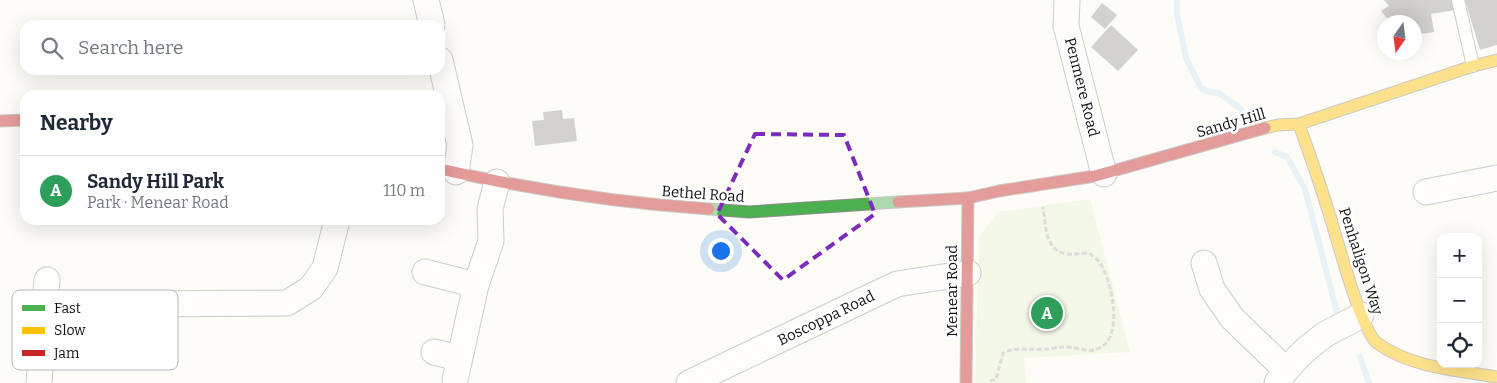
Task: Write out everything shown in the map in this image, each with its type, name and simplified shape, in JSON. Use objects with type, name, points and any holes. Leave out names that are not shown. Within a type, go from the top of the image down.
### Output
[{"type":"street","points":[[426,0],[431,20]]},
{"type":"street","name":"Penmere Road","points":[[1066,0],[1066,26],[1104,174]]},
{"type":"street","name":"Sandy Hill","points":[[968,198],[1038,184],[1104,174],[1278,125],[1299,124],[1473,66],[1497,60]]},
{"type":"street","points":[[444,75],[460,145],[448,171]]},
{"type":"street","points":[[0,121],[20,120]]},
{"type":"street","name":"Penhaligon Way","points":[[1299,124],[1326,203],[1360,315],[1375,341],[1398,356],[1428,366],[1497,377]]},
{"type":"street","name":"Bethel Road","points":[[448,171],[497,182],[646,205],[749,212],[968,198]]},
{"type":"street","points":[[1426,192],[1497,178]]},
{"type":"street","points":[[434,352],[457,369],[476,286],[491,242],[490,209],[497,182]]},
{"type":"street","name":"Menear Road","points":[[966,383],[968,198]]},
{"type":"street","points":[[178,299],[287,303],[311,288],[325,268],[336,225]]},
{"type":"street","points":[[1204,262],[1212,289],[1232,318],[1281,376],[1306,349],[1325,335],[1360,315]]},
{"type":"street","points":[[425,272],[476,286]]},
{"type":"street","name":"Boscoppa Road","points":[[689,383],[897,284],[968,273]]},
{"type":"street","points":[[46,290],[47,280]]},
{"type":"street","points":[[39,383],[40,370]]},
{"type":"lane","points":[[1458,0],[1473,66]]},
{"type":"path","points":[[967,364],[989,366],[987,380],[993,381],[998,375],[1003,353],[1010,349],[1042,350],[1063,346],[1091,350],[1098,349],[1109,341],[1113,322],[1113,305],[1112,291],[1106,276],[1099,262],[1088,253],[1068,254],[1053,247],[1049,242],[1038,184]]},
{"type":"highlighted area","points":[[755,134],[844,135],[875,214],[783,280],[717,214]]},
{"type":"green space","points":[[1090,199],[1130,352],[1024,358],[1026,383],[975,383],[979,237],[998,212]]},
{"type":"building","points":[[1384,0],[1453,0],[1455,10],[1431,14],[1434,32],[1422,34],[1422,15],[1384,15],[1381,11],[1389,6]]},
{"type":"building","points":[[1465,0],[1497,0],[1497,45],[1480,50]]},
{"type":"building","points":[[1102,3],[1117,15],[1105,29],[1091,17]]},
{"type":"building","points":[[1111,25],[1138,50],[1118,71],[1091,47]]},
{"type":"building","points":[[562,110],[563,119],[574,118],[577,141],[535,146],[532,121],[544,120],[543,112]]},
{"type":"waterway","points":[[1177,0],[1177,14],[1186,58],[1201,88],[1209,92],[1219,93],[1241,109]]},
{"type":"waterway","points":[[1275,152],[1287,157],[1305,189],[1337,313]]},
{"type":"waterway","points":[[1360,357],[1369,383]]},
{"type":"traffic: fast","points":[[709,209],[749,212],[898,202]]},
{"type":"traffic: slow","points":[[1265,128],[1299,124],[1473,66],[1497,60]]},
{"type":"traffic: slow","points":[[1299,124],[1323,194],[1348,278],[1363,319],[1370,334],[1377,343],[1405,358],[1420,363],[1450,370],[1497,377]]},
{"type":"traffic: jam","points":[[0,121],[20,120]]},
{"type":"traffic: jam","points":[[898,202],[968,198],[999,191],[1095,176],[1265,128]]},
{"type":"traffic: jam","points":[[445,170],[506,183],[573,194],[709,209]]},
{"type":"traffic: jam","points":[[966,383],[968,198]]},
{"type":"place","name":"Sandy Hill Park","points":[[1047,313]]}]
